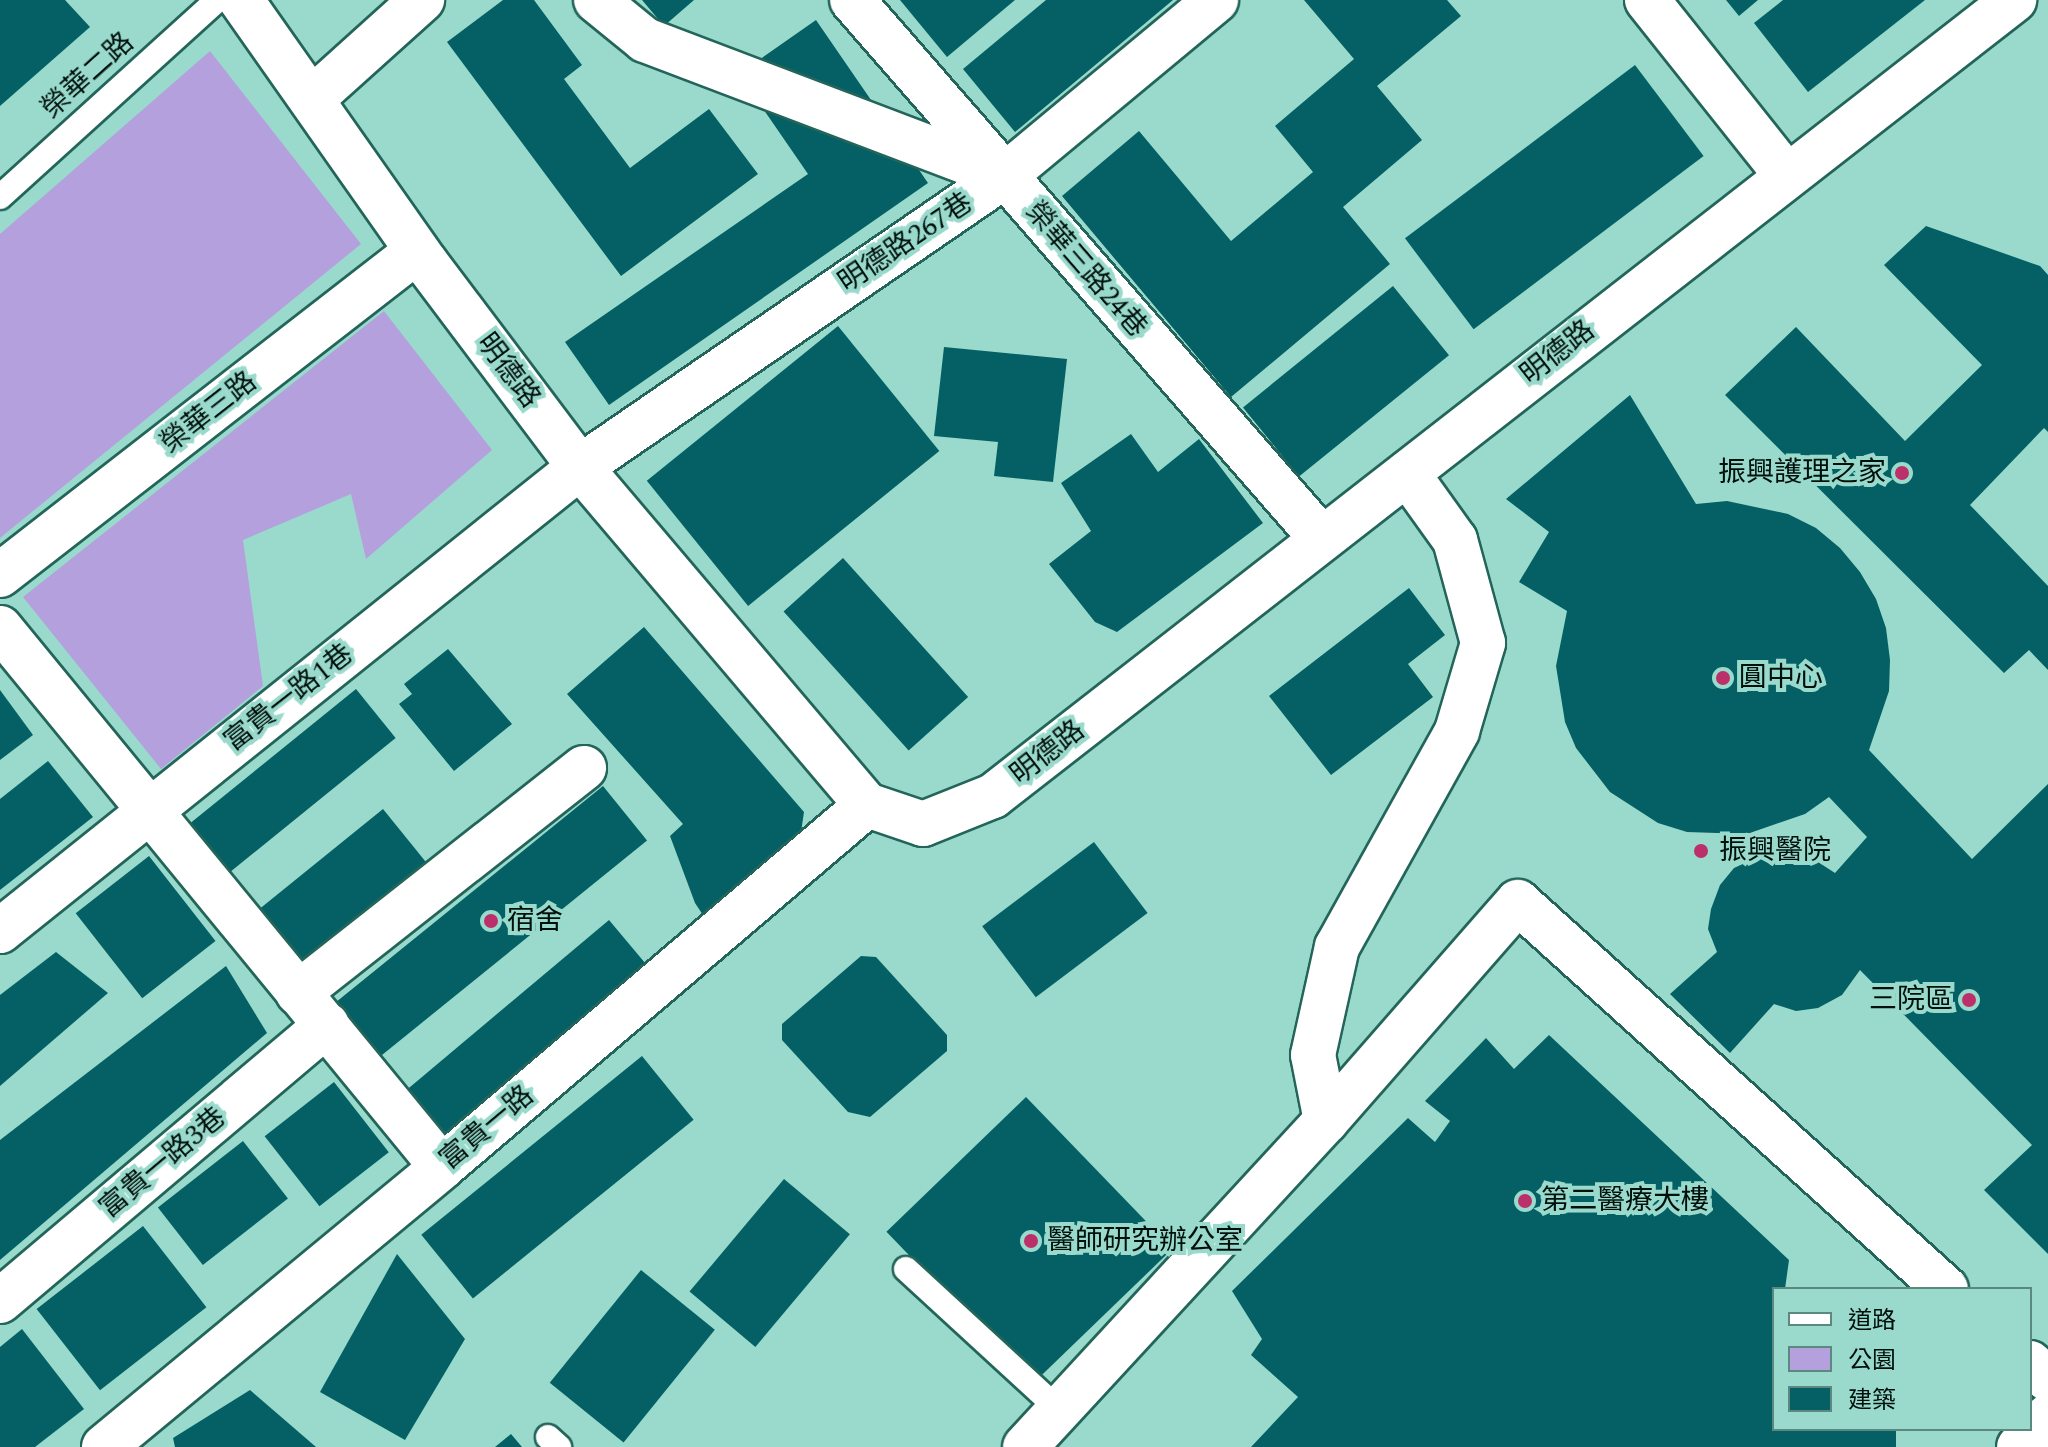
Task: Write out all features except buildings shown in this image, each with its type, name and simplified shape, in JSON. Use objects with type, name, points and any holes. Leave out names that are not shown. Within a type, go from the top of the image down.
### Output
[{"type":"street","name":"明德路","points":[[241,0],[313,98],[417,251],[580,467],[867,805],[923,824],[993,796],[1468,422],[2014,0]]},
{"type":"street","points":[[313,98],[422,0]]},
{"type":"street","points":[[596,0],[645,40],[1003,177]]},
{"type":"street","name":"榮華三路24巷","points":[[852,0],[1003,177],[1322,539]]},
{"type":"street","name":"明德路267巷","points":[[580,467],[1003,177],[1216,0]]},
{"type":"street","points":[[1647,0],[1787,176]]},
{"type":"street","name":"榮華三路","points":[[0,575],[417,251]]},
{"type":"street","name":"富貴一路1巷","points":[[0,931],[580,467]]},
{"type":"street","points":[[1326,1121],[1313,1055],[1337,947],[1457,731],[1483,643],[1455,540],[1407,473]]},
{"type":"street","points":[[0,628],[442,1167]]},
{"type":"street","points":[[298,993],[584,768]]},
{"type":"street","name":"富貴一路","points":[[104,1447],[442,1167],[867,805]]},
{"type":"street","points":[[1025,1447],[1326,1121],[1518,902],[1944,1287]]},
{"type":"street","name":"富貴一路3巷","points":[[0,1301],[327,1025]]},
{"type":"street","points":[[2032,1365],[2048,1379]]},
{"type":"street","points":[[2019,1447],[2048,1416]]},
{"type":"lane","name":"榮華二路","points":[[0,197],[217,0]]},
{"type":"lane","points":[[906,1269],[1058,1409]]},
{"type":"green space","points":[[210,51],[361,244],[0,538],[0,234]]},
{"type":"green space","points":[[384,311],[492,450],[366,559],[351,494],[243,540],[263,686],[161,769],[23,597]]},
{"type":"place","name":"振興護理之家","points":[[1902,473]]},
{"type":"place","name":"圓中心","points":[[1723,678]]},
{"type":"place","name":"振興醫院","points":[[1701,851]]},
{"type":"place","name":"宿舍","points":[[491,921]]},
{"type":"place","name":"三院區","points":[[1969,1000]]},
{"type":"place","name":"第二醫療大樓","points":[[1525,1201]]},
{"type":"place","name":"醫師研究辦公室","points":[[1031,1241]]}]
